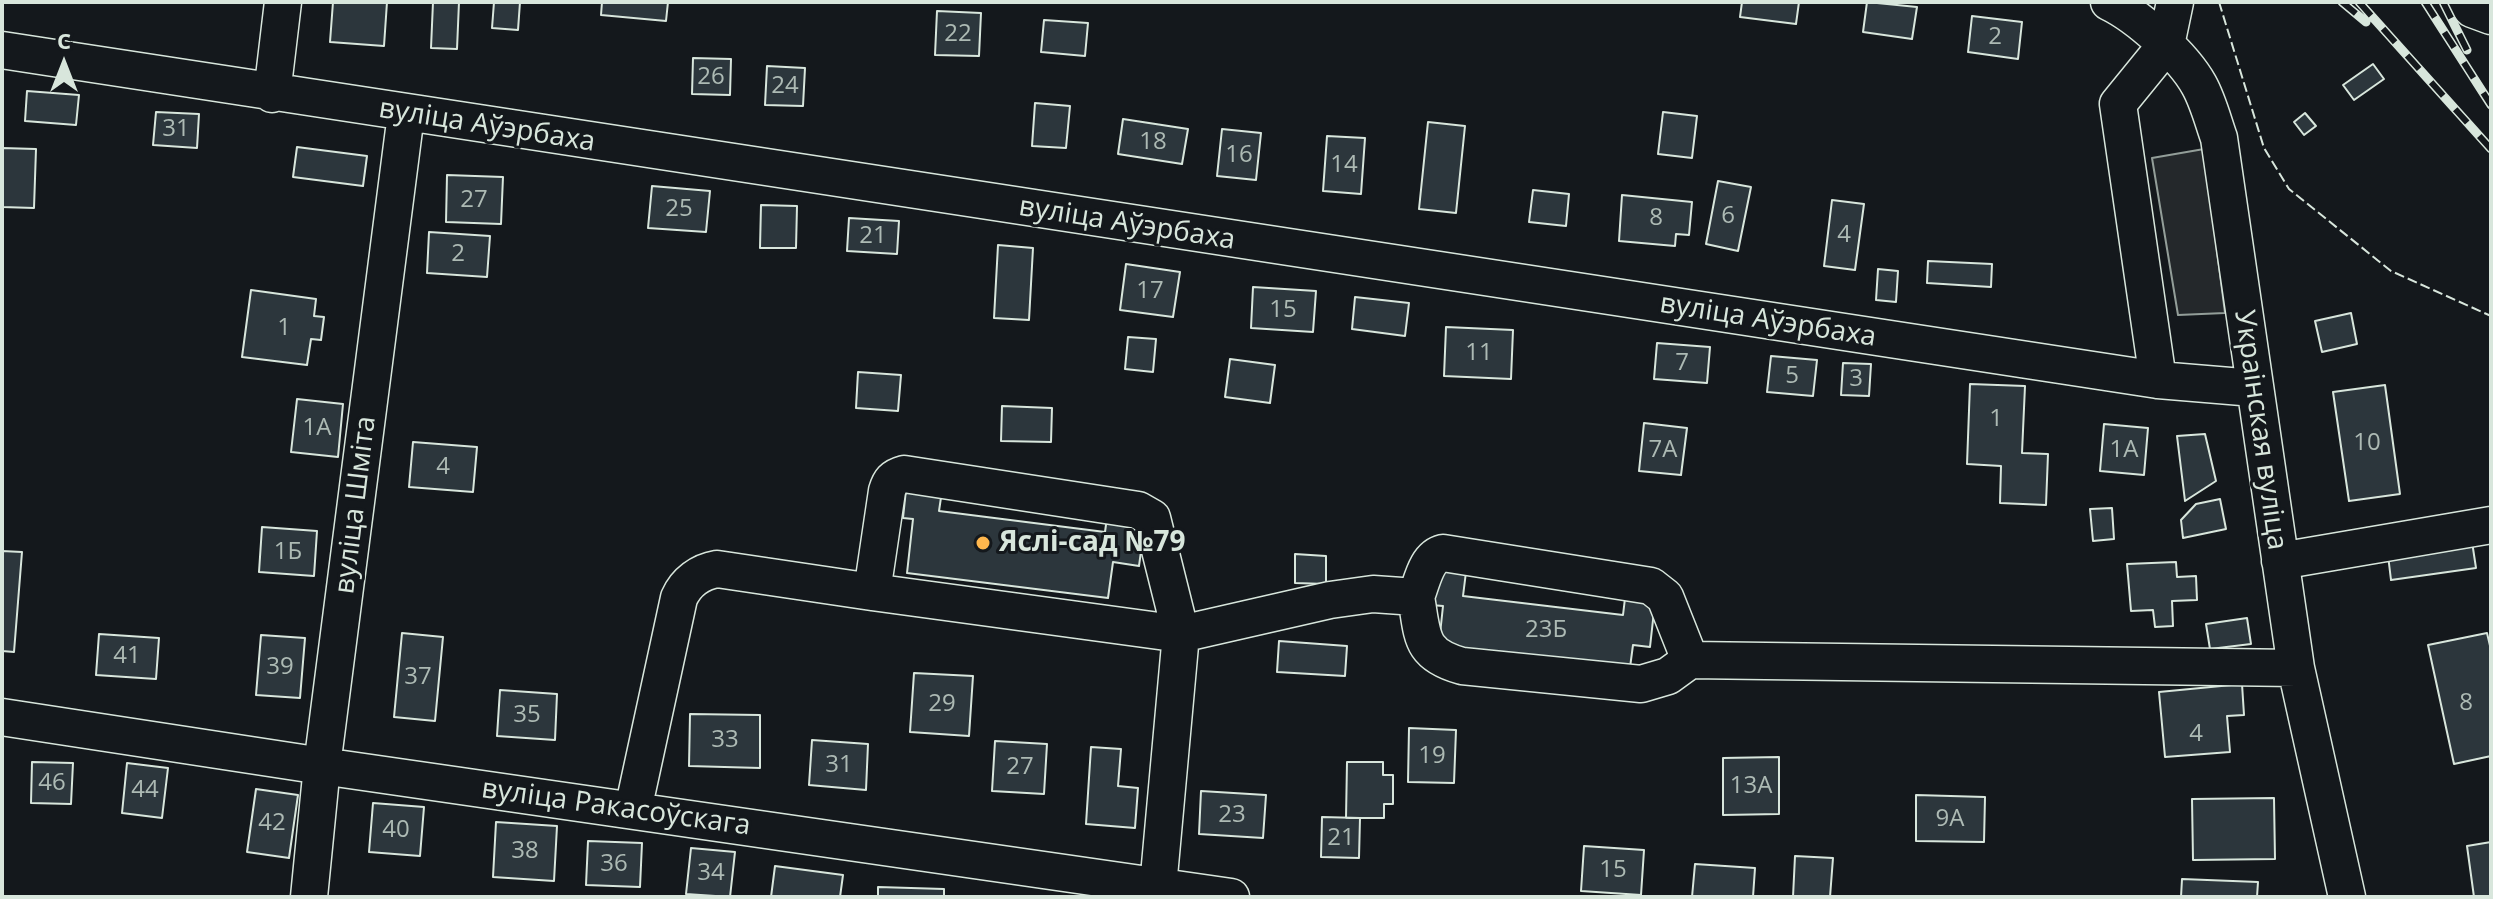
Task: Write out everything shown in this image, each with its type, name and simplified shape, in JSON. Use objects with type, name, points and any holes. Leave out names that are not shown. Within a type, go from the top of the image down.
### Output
[{"type":"street","points":[[272,94],[283,2]]},
{"type":"street","name":"Украінская вуліца","points":[[2109,2],[2130,12],[2166,45],[2199,85],[2219,138],[2296,668],[2347,897]]},
{"type":"street","points":[[2158,380],[2118,104],[2166,45],[2175,2]]},
{"type":"street","points":[[2466,2],[2472,9],[2491,16]]},
{"type":"street","name":"вуліца Аўэрбаха","points":[[2,50],[272,94],[2158,380],[2254,388]]},
{"type":"street","name":"вуліца Шміта","points":[[309,897],[322,766],[406,114]]},
{"type":"street","points":[[872,592],[887,491],[890,482],[904,474],[1147,513],[1154,524],[1181,634],[1158,887]]},
{"type":"street","points":[[2280,561],[2491,525]]},
{"type":"street","points":[[1690,660],[1665,597],[1651,586],[1443,553],[1431,560],[1416,597],[1424,640],[1432,653],[1443,661],[1462,666],[1641,684],[1668,676],[1690,660],[2296,668]]},
{"type":"street","points":[[633,810],[679,598],[684,587],[704,571],[717,569],[1181,634],[1330,600],[1373,594],[1416,597]]},
{"type":"street","name":"вуліца Ракасоўскага","points":[[2,717],[1231,897]]},
{"type":"shaded area","points":[[2204,149],[2225,313],[2178,315],[2152,158]]},
{"type":"building","points":[[333,2],[387,2],[384,46],[330,42]]},
{"type":"building","points":[[433,2],[459,2],[457,49],[431,48]]},
{"type":"building","points":[[494,2],[520,2],[518,30],[492,28]]},
{"type":"building","points":[[602,2],[668,2],[666,21],[601,15]]},
{"type":"building","points":[[1742,2],[1799,2],[1796,24],[1740,17]]},
{"type":"building","points":[[1867,2],[1917,7],[1912,39],[1863,32]]},
{"type":"building","points":[[937,11],[981,13],[979,56],[935,55]]},
{"type":"building","points":[[1972,16],[2022,22],[2018,59],[1968,52]]},
{"type":"building","points":[[1044,20],[1088,23],[1085,56],[1041,52]]},
{"type":"building","points":[[693,58],[731,59],[730,95],[692,94]]},
{"type":"building","points":[[2373,64],[2384,79],[2354,100],[2343,85]]},
{"type":"building","points":[[767,66],[805,68],[803,106],[765,105]]},
{"type":"building","points":[[27,91],[79,95],[76,125],[25,121]]},
{"type":"building","points":[[1035,103],[1070,106],[1066,148],[1032,146]]},
{"type":"building","points":[[156,112],[199,114],[197,148],[153,145]]},
{"type":"building","points":[[1663,112],[1697,116],[1692,158],[1658,154]]},
{"type":"building","points":[[2305,113],[2316,126],[2304,135],[2294,122]]},
{"type":"building","points":[[1123,119],[1188,129],[1182,164],[1118,154]]},
{"type":"building","points":[[1428,122],[1465,126],[1456,213],[1419,209]]},
{"type":"building","points":[[1222,129],[1261,133],[1256,180],[1217,176]]},
{"type":"building","points":[[1327,136],[1365,138],[1361,194],[1323,191]]},
{"type":"building","points":[[297,147],[367,156],[363,186],[293,177]]},
{"type":"building","points":[[2,148],[36,149],[34,208],[2,207]]},
{"type":"building","points":[[447,175],[503,177],[501,224],[446,222]]},
{"type":"building","points":[[1718,181],[1751,187],[1738,251],[1706,244]]},
{"type":"building","points":[[652,186],[710,191],[706,232],[648,228]]},
{"type":"building","points":[[1533,190],[1569,194],[1566,226],[1529,222]]},
{"type":"building","points":[[1622,195],[1692,202],[1689,235],[1676,234],[1675,246],[1619,241]]},
{"type":"building","points":[[1832,200],[1864,204],[1855,270],[1824,266]]},
{"type":"building","points":[[761,205],[797,206],[796,248],[760,248]]},
{"type":"building","points":[[849,218],[899,221],[897,254],[847,251]]},
{"type":"building","points":[[429,232],[490,236],[487,277],[427,273]]},
{"type":"building","points":[[998,245],[1033,248],[1029,320],[994,318]]},
{"type":"building","points":[[1928,261],[1992,264],[1991,287],[1927,283]]},
{"type":"building","points":[[1126,264],[1180,272],[1173,317],[1120,310]]},
{"type":"building","points":[[1878,269],[1898,271],[1896,302],[1876,300]]},
{"type":"building","points":[[1253,287],[1316,291],[1313,332],[1251,328]]},
{"type":"building","points":[[251,290],[316,299],[314,316],[324,317],[321,340],[311,339],[307,365],[242,357]]},
{"type":"building","points":[[1355,297],[1409,303],[1405,336],[1352,329]]},
{"type":"building","points":[[2351,313],[2357,344],[2322,352],[2315,321]]},
{"type":"building","points":[[1446,327],[1513,330],[1511,379],[1444,376]]},
{"type":"building","points":[[1128,337],[1156,339],[1153,372],[1125,369]]},
{"type":"building","points":[[1657,343],[1710,347],[1707,383],[1654,379]]},
{"type":"building","points":[[1771,356],[1817,360],[1813,396],[1767,392]]},
{"type":"building","points":[[1230,359],[1275,365],[1270,403],[1225,397]]},
{"type":"building","points":[[1843,363],[1871,364],[1869,396],[1841,395]]},
{"type":"building","points":[[858,372],[901,375],[898,411],[856,408]]},
{"type":"building","points":[[1970,384],[2025,386],[2022,453],[2048,454],[2046,505],[2000,503],[2001,466],[1967,464]]},
{"type":"building","points":[[2385,385],[2400,494],[2349,501],[2333,392]]},
{"type":"building","points":[[297,399],[343,404],[338,457],[291,452]]},
{"type":"building","points":[[1002,406],[1052,408],[1051,442],[1001,441]]},
{"type":"building","points":[[1644,423],[1687,428],[1681,475],[1639,471]]},
{"type":"building","points":[[2104,424],[2148,428],[2144,475],[2100,471]]},
{"type":"building","points":[[2205,434],[2216,481],[2185,501],[2177,436]]},
{"type":"building","points":[[413,442],[477,447],[473,492],[409,487]]},
{"type":"building","points":[[907,480],[943,484],[939,511],[1105,532],[1108,510],[1146,515],[1139,566],[1113,562],[1108,598],[907,573],[913,519],[903,518]]},
{"type":"building","points":[[2220,499],[2226,529],[2183,538],[2181,520],[2196,504]]},
{"type":"building","points":[[2112,508],[2114,539],[2093,541],[2090,509]]},
{"type":"building","points":[[262,527],[317,531],[314,576],[259,572]]},
{"type":"building","points":[[2471,535],[2476,568],[2391,580],[2387,547]]},
{"type":"building","points":[[2,551],[22,552],[14,652],[2,651]]},
{"type":"building","points":[[1295,554],[1326,556],[1326,584],[1295,583]]},
{"type":"building","points":[[1436,560],[1467,564],[1463,596],[1623,615],[1626,590],[1656,593],[1650,647],[1633,645],[1629,675],[1438,653],[1443,606],[1431,605]]},
{"type":"building","points":[[2176,562],[2177,577],[2196,576],[2197,600],[2172,601],[2173,626],[2155,627],[2153,610],[2131,611],[2127,564]]},
{"type":"building","points":[[2247,618],[2251,644],[2210,649],[2206,624]]},
{"type":"building","points":[[402,633],[443,637],[435,721],[394,717]]},
{"type":"building","points":[[2487,633],[2491,650],[2491,756],[2454,764],[2428,645]]},
{"type":"building","points":[[99,634],[159,638],[156,679],[96,675]]},
{"type":"building","points":[[261,635],[305,638],[300,698],[256,695]]},
{"type":"building","points":[[1279,641],[1347,646],[1345,676],[1277,672]]},
{"type":"building","points":[[914,673],[973,676],[969,736],[910,732]]},
{"type":"building","points":[[2242,684],[2244,715],[2227,716],[2230,752],[2165,757],[2159,692]]},
{"type":"building","points":[[500,690],[557,694],[555,740],[497,736]]},
{"type":"building","points":[[690,714],[760,715],[760,768],[689,766]]},
{"type":"building","points":[[1409,728],[1456,730],[1454,783],[1408,782]]},
{"type":"building","points":[[812,740],[868,744],[866,790],[809,785]]},
{"type":"building","points":[[995,741],[1047,744],[1044,794],[992,791]]},
{"type":"building","points":[[1091,747],[1121,749],[1118,786],[1138,788],[1135,828],[1086,824]]},
{"type":"building","points":[[1779,757],[1779,814],[1723,815],[1723,758]]},
{"type":"building","points":[[32,762],[73,763],[71,804],[31,803]]},
{"type":"building","points":[[1347,762],[1383,762],[1383,775],[1393,775],[1393,804],[1384,804],[1384,818],[1346,818]]},
{"type":"building","points":[[127,763],[168,768],[162,818],[122,813]]},
{"type":"building","points":[[256,789],[298,795],[289,858],[247,852]]},
{"type":"building","points":[[1201,791],[1266,795],[1263,838],[1199,834]]},
{"type":"building","points":[[1916,795],[1985,797],[1984,842],[1916,841]]},
{"type":"building","points":[[2274,798],[2275,859],[2193,860],[2192,799]]},
{"type":"building","points":[[373,803],[424,807],[420,856],[369,852]]},
{"type":"building","points":[[1322,817],[1360,818],[1359,858],[1321,857]]},
{"type":"building","points":[[496,822],[557,826],[554,881],[493,877]]},
{"type":"building","points":[[588,841],[642,843],[640,887],[586,885]]},
{"type":"building","points":[[2491,842],[2491,897],[2474,897],[2467,846]]},
{"type":"building","points":[[1584,846],[1644,850],[1641,895],[1581,891]]},
{"type":"building","points":[[691,848],[735,852],[730,897],[686,894]]},
{"type":"building","points":[[1795,856],[1833,858],[1830,897],[1793,897]]},
{"type":"building","points":[[1695,864],[1755,868],[1753,897],[1692,897]]},
{"type":"building","points":[[775,866],[843,875],[840,897],[771,897]]},
{"type":"building","points":[[2182,879],[2258,882],[2257,897],[2181,897]]},
{"type":"building","points":[[878,887],[944,889],[944,897],[878,897]]},
{"type":"railway","points":[[2342,2],[2366,22]]},
{"type":"railway","points":[[2359,2],[2491,149]]},
{"type":"railway","points":[[2425,2],[2491,105]]},
{"type":"railway","points":[[2443,2],[2467,50]]},
{"type":"fence","points":[[2219,2],[2264,148],[2289,189],[2391,271],[2491,316]]},
{"type":"place","name":"Яслі-сад №79","points":[[983,543]]}]
